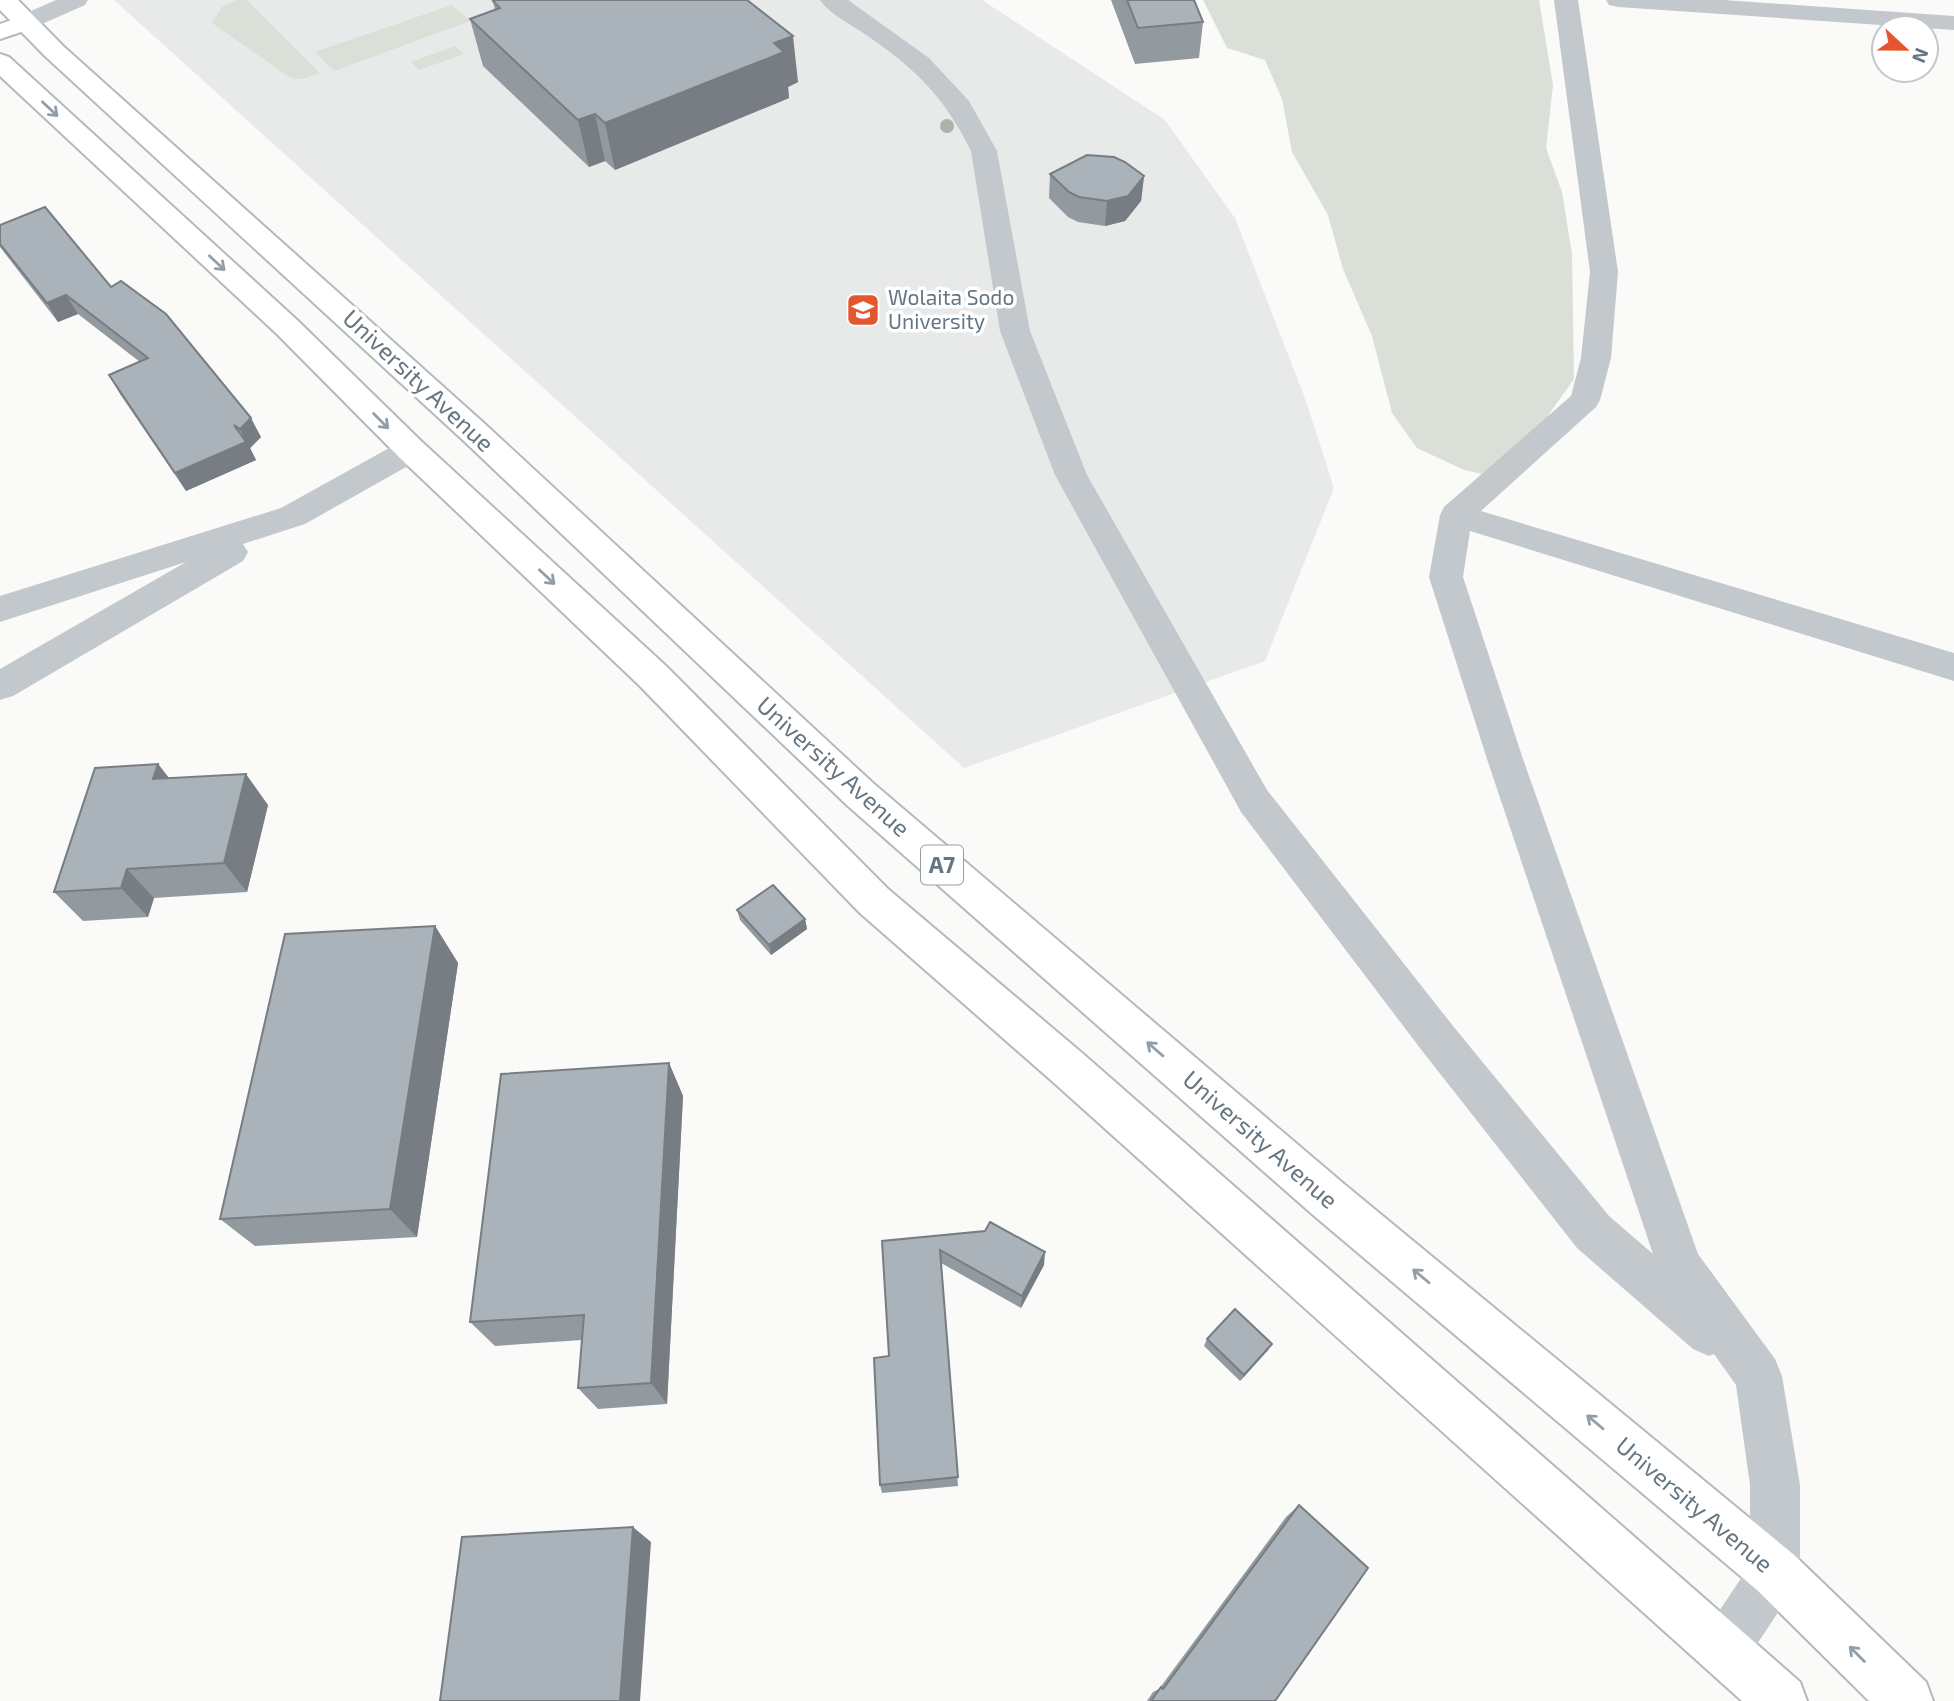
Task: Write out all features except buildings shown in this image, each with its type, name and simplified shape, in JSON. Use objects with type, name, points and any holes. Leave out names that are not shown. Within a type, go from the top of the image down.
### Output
[{"type":"highway","name":"University Avenue","points":[[9,11],[475,433],[861,795],[1328,1199],[1775,1572],[1907,1701]]},
{"type":"highway","points":[[0,62],[287,327],[411,450],[653,676],[874,901],[1067,1067],[1781,1701]]},
{"type":"street","points":[[9,11],[76,0]]},
{"type":"street","points":[[832,0],[931,71],[955,96],[973,124],[985,151],[1015,331],[1071,475],[1254,801],[1592,1232],[1758,1376]]},
{"type":"street","points":[[1566,0],[1605,272],[1596,358],[1585,400],[1457,515],[1446,577],[1618,1091],[1680,1267],[1758,1376],[1775,1485],[1775,1572],[1723,1650]]},
{"type":"street","points":[[1619,0],[1954,23]]},
{"type":"street","points":[[0,686],[411,450]]},
{"type":"street","points":[[1457,515],[1954,667]]},
{"type":"street","points":[[0,609],[293,516]]},
{"type":"shaded area","name":"Wolaita Sodo University","points":[[114,0],[982,0],[1165,120],[1235,218],[1306,401],[1334,488],[1265,661],[964,768]]},
{"type":"shaded area","points":[[236,0],[247,0],[320,73],[302,79],[291,78],[212,23],[222,7]]},
{"type":"shaded area","points":[[1203,0],[1539,0],[1553,85],[1546,148],[1562,192],[1572,254],[1574,379],[1542,424],[1482,474],[1464,470],[1417,448],[1392,413],[1372,336],[1343,269],[1328,215],[1292,152],[1282,99],[1265,60],[1227,48]]},
{"type":"shaded area","points":[[452,5],[470,21],[334,71],[315,52]]},
{"type":"shaded area","points":[[455,46],[464,54],[419,70],[411,62]]},
{"type":"place","name":"Wolaita Sodo University","points":[[863,310]]}]
